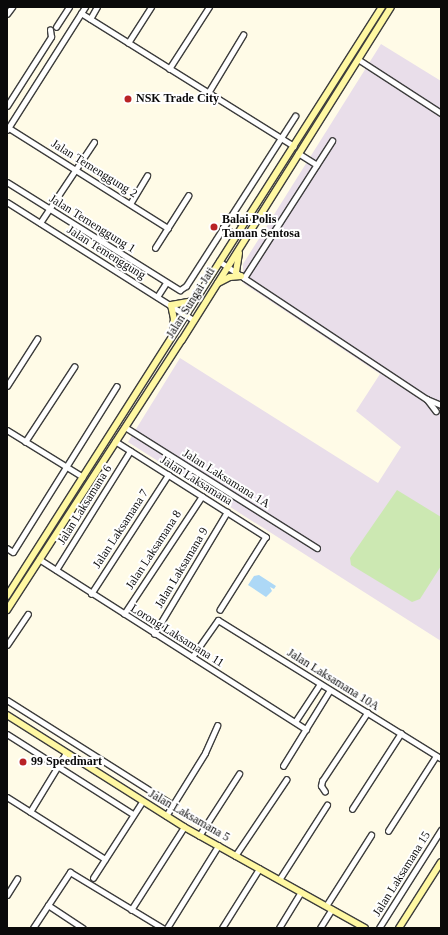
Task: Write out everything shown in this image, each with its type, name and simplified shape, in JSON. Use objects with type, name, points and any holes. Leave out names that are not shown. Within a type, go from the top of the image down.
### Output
[{"type":"main road","name":"Jalan Sungai Jati","points":[[7,596],[382,7]]},
{"type":"main road","name":"Jalan Sungai Jati","points":[[7,610],[228,267],[298,153],[391,7]]},
{"type":"main road","points":[[217,284],[230,277],[240,275],[236,261],[244,241]]},
{"type":"main road","points":[[173,334],[174,319],[170,305],[194,301]]},
{"type":"main road","name":"Jalan Laksamana 5","points":[[7,715],[184,828],[365,928]]},
{"type":"main road","points":[[399,928],[441,862]]},
{"type":"street","points":[[7,14],[12,7]]},
{"type":"street","points":[[56,27],[69,7]]},
{"type":"street","points":[[8,129],[85,7]]},
{"type":"street","points":[[90,19],[97,7]]},
{"type":"street","points":[[128,44],[151,7]]},
{"type":"street","points":[[169,69],[209,7]]},
{"type":"street","points":[[81,13],[128,44],[294,146]]},
{"type":"street","points":[[7,106],[51,37],[50,30]]},
{"type":"street","points":[[208,93],[243,34]]},
{"type":"street","points":[[358,59],[441,113]]},
{"type":"street","name":"Jalan Temenggung 1","points":[[7,182],[165,285],[180,290],[186,286],[295,116]]},
{"type":"street","name":"Jalan Temenggung 2","points":[[8,129],[168,228]]},
{"type":"street","points":[[240,275],[317,165],[332,141]]},
{"type":"street","points":[[40,223],[94,142]]},
{"type":"street","points":[[298,153],[317,165]]},
{"type":"street","points":[[130,204],[147,176]]},
{"type":"street","points":[[155,248],[188,196]]},
{"type":"street","name":"Jalan Temenggung","points":[[7,202],[194,320]]},
{"type":"street","points":[[230,216],[243,224]]},
{"type":"street","points":[[223,227],[236,235]]},
{"type":"street","points":[[219,261],[427,399],[441,405]]},
{"type":"street","points":[[157,297],[165,285]]},
{"type":"street","points":[[7,386],[37,339]]},
{"type":"street","points":[[25,442],[74,366]]},
{"type":"street","points":[[7,548],[13,552],[116,387]]},
{"type":"street","points":[[427,399],[436,411]]},
{"type":"street","name":"Jalan Laksamana 1A","points":[[125,427],[317,548]]},
{"type":"street","points":[[7,430],[83,477]]},
{"type":"street","name":"Jalan Laksamana","points":[[115,441],[266,537],[220,610]]},
{"type":"street","name":"Jalan Laksamana 6","points":[[56,570],[130,451]]},
{"type":"street","name":"Jalan Laksamana 7","points":[[92,594],[168,475]]},
{"type":"street","name":"Jalan Laksamana 8","points":[[124,614],[202,496]]},
{"type":"street","name":"Jalan Laksamana 9","points":[[154,634],[227,512]]},
{"type":"street","name":"Lorong Laksamana 11","points":[[39,559],[154,634],[306,729]]},
{"type":"street","points":[[7,645],[28,614]]},
{"type":"street","name":"Jalan Laksamana 10A","points":[[192,657],[215,622],[218,620],[439,757]]},
{"type":"street","points":[[295,722],[320,684]]},
{"type":"street","points":[[283,766],[330,690]]},
{"type":"street","name":"Jalan Laksamana 5","points":[[7,700],[173,805]]},
{"type":"street","points":[[324,792],[321,786],[325,775],[367,713]]},
{"type":"street","points":[[166,816],[205,753],[217,726]]},
{"type":"street","points":[[352,809],[401,733]]},
{"type":"street","points":[[7,734],[133,814]]},
{"type":"street","points":[[30,812],[66,753]]},
{"type":"street","points":[[388,831],[439,757]]},
{"type":"street","points":[[199,836],[239,774]]},
{"type":"street","points":[[235,856],[286,780]]},
{"type":"street","points":[[7,797],[105,859]]},
{"type":"street","points":[[93,878],[142,802]]},
{"type":"street","points":[[279,880],[327,805]]},
{"type":"street","points":[[131,910],[184,828]]},
{"type":"street","name":"Jalan Laksamana 15","points":[[379,928],[441,830]]},
{"type":"street","points":[[320,928],[329,908],[371,835]]},
{"type":"street","points":[[167,928],[218,846]]},
{"type":"street","points":[[222,928],[259,869]]},
{"type":"street","points":[[33,928],[70,872],[163,928]]},
{"type":"street","points":[[7,894],[17,879]]},
{"type":"street","points":[[279,928],[301,892]]},
{"type":"street","points":[[48,905],[83,928]]},
{"type":"shaded area","points":[[381,44],[441,81],[441,641],[128,442],[180,358],[378,483],[401,447],[356,411],[380,374],[243,283],[243,264]]},
{"type":"green space","points":[[397,490],[441,517],[441,566],[420,599],[412,602],[351,565],[350,558]]},
{"type":"water","points":[[259,575],[276,586],[274,589],[270,587],[272,591],[266,597],[248,585],[254,576]]},
{"type":"place","name":"NSK Trade City","points":[[128,99]]},
{"type":"place","name":"Balai Polis Taman Sentosa","points":[[214,227]]},
{"type":"place","name":"99 Speedmart","points":[[23,762]]}]
